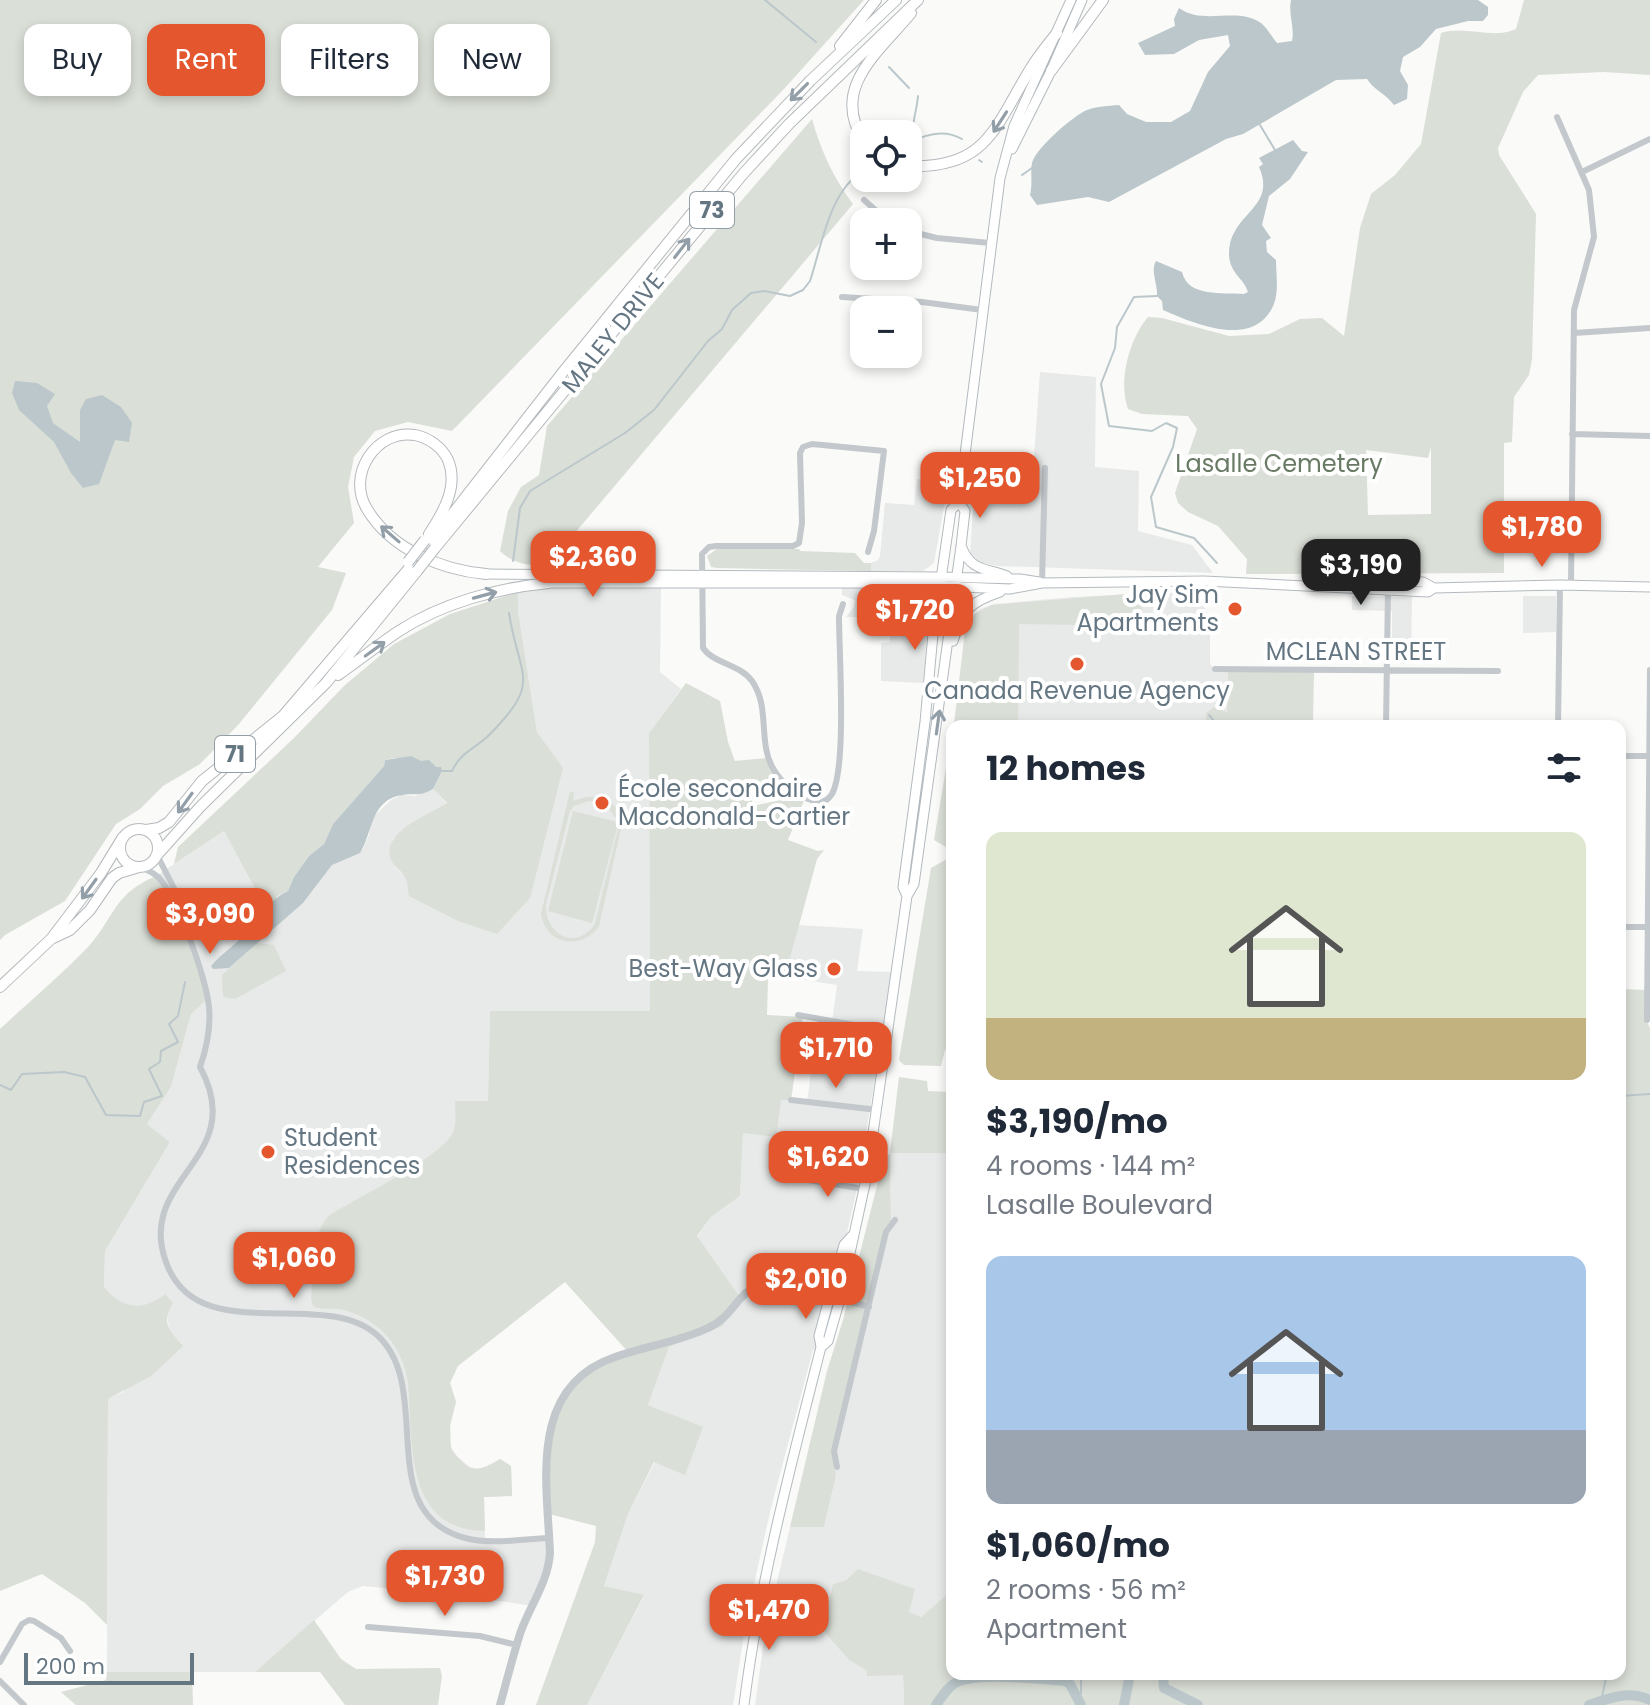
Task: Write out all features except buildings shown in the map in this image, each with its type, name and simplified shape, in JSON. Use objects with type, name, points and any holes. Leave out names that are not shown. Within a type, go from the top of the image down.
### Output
[{"type":"highway","points":[[823,69],[876,0]]},
{"type":"highway","name":"MALEY DRIVE","points":[[324,678],[717,181],[754,138],[896,0]]},
{"type":"highway","points":[[855,120],[852,110],[857,82],[870,60],[920,0]]},
{"type":"highway","name":"MALEY DRIVE","points":[[429,544],[743,174],[798,115],[920,0]]},
{"type":"highway","points":[[1051,71],[1103,0]]},
{"type":"highway","points":[[922,165],[946,164],[975,151],[997,128],[1032,66],[1057,33]]},
{"type":"highway","points":[[429,544],[448,500],[452,481],[448,461],[435,443],[425,438],[414,435],[391,437],[373,450],[362,469],[360,490],[368,511],[388,533],[423,557],[448,568],[486,574]]},
{"type":"highway","name":"MALEY DRIVE","points":[[324,678],[413,566]]},
{"type":"highway","points":[[324,678],[425,617],[472,598],[548,583]]},
{"type":"highway","name":"71","points":[[146,830],[169,822],[202,781],[283,716],[324,678]]},
{"type":"highway","name":"71","points":[[157,854],[324,678]]},
{"type":"highway","points":[[0,987],[51,939],[101,873],[123,837],[136,828],[146,830],[158,842],[157,854],[150,863],[112,878],[90,910],[70,930],[51,939]]},
{"type":"highway","points":[[123,837],[120,848],[124,859],[140,867]]},
{"type":"main road","points":[[907,896],[903,887],[941,582],[951,510],[959,502],[1000,178],[1014,126],[1071,0]]},
{"type":"main road","points":[[1000,178],[1082,0]]},
{"type":"main road","points":[[744,1705],[765,1585],[821,1347],[828,1341],[835,1298],[853,1250],[852,1236],[864,1189],[907,896],[914,884],[945,663],[965,511],[959,502]]},
{"type":"main road","points":[[961,546],[967,560],[975,566],[1012,584]]},
{"type":"main road","points":[[486,574],[1012,584],[1204,581],[1341,587],[1350,590],[1388,586],[1428,592],[1434,588],[1560,585],[1650,587]]},
{"type":"main road","points":[[548,583],[701,579]]},
{"type":"main road","points":[[945,663],[968,606],[1012,584]]},
{"type":"street","points":[[1557,117],[1589,190],[1594,237],[1574,310],[1571,585]]},
{"type":"street","points":[[1582,172],[1650,139]]},
{"type":"street","points":[[864,200],[873,208]]},
{"type":"street","points":[[922,234],[990,243]]},
{"type":"street","points":[[842,297],[922,302],[982,310]]},
{"type":"street","points":[[1574,333],[1650,328]]},
{"type":"street","points":[[1572,434],[1650,436]]},
{"type":"street","points":[[843,604],[839,616],[840,755],[833,791],[825,801],[816,802],[780,778],[767,755],[762,704],[754,684],[744,672],[707,655],[703,648],[702,554],[709,547],[793,546],[799,543],[802,532],[800,453],[803,447],[812,444],[884,451],[874,531],[868,552]]},
{"type":"street","points":[[1042,583],[1045,468]]},
{"type":"street","points":[[1558,720],[1560,585]]},
{"type":"street","points":[[1386,720],[1388,586]]},
{"type":"street","name":"MCLEAN STREET","points":[[1215,669],[1498,671]]},
{"type":"street","points":[[1647,1020],[1650,670]]},
{"type":"street","points":[[1626,756],[1650,756]]},
{"type":"street","points":[[157,854],[179,898],[184,924],[208,997],[208,1037],[200,1067],[212,1093],[213,1116],[210,1133],[201,1152],[165,1207],[161,1244],[170,1272],[186,1291],[214,1306],[265,1314],[337,1316],[355,1321],[372,1331],[388,1345],[400,1370],[412,1483],[424,1511],[437,1524],[463,1538],[489,1541],[549,1538]]},
{"type":"street","points":[[140,867],[157,876],[184,924]]},
{"type":"street","points":[[1626,927],[1649,927]]},
{"type":"street","points":[[798,1015],[888,1031]]},
{"type":"street","points":[[791,1100],[878,1110]]},
{"type":"street","points":[[796,1178],[864,1189]]},
{"type":"street","points":[[837,1467],[834,1451],[886,1232],[895,1220]]},
{"type":"street","points":[[500,1705],[517,1645],[546,1577],[549,1560],[546,1447],[549,1428],[558,1404],[577,1380],[587,1371],[615,1357],[713,1326],[762,1281],[788,1282],[869,1307]]},
{"type":"street","points":[[0,1662],[22,1624],[29,1620],[61,1638],[70,1651]]},
{"type":"street","points":[[368,1627],[480,1636],[517,1645]]},
{"type":"street","points":[[0,1681],[24,1705]]},
{"type":"shaded area","points":[[1291,0],[1478,0],[1488,7],[1488,15],[1483,21],[1468,21],[1436,29],[1420,47],[1403,57],[1400,71],[1408,85],[1407,99],[1394,105],[1367,79],[1336,80],[1243,134],[1226,139],[1109,202],[1088,197],[1037,205],[1030,195],[1032,163],[1056,133],[1081,113],[1119,105],[1127,114],[1146,122],[1171,122],[1190,111],[1208,72],[1230,46],[1228,35],[1199,40],[1174,54],[1145,55],[1138,43],[1175,26],[1174,19],[1179,8],[1199,16],[1252,18],[1263,25],[1277,43],[1292,41]]},
{"type":"shaded area","points":[[1293,140],[1302,151],[1308,152],[1290,179],[1269,196],[1262,225],[1271,238],[1266,241],[1267,252],[1276,260],[1277,276],[1276,299],[1265,318],[1239,330],[1223,330],[1163,310],[1162,301],[1157,296],[1156,261],[1182,272],[1191,286],[1199,290],[1248,292],[1230,261],[1231,241],[1262,193],[1259,167],[1263,164],[1259,158]]},
{"type":"shaded area","points":[[1040,372],[1096,377],[1095,467],[1139,471],[1138,531],[1192,545],[1213,573],[998,566],[977,562],[970,557],[975,470],[1033,471]]},
{"type":"shaded area","points":[[15,381],[37,383],[55,394],[47,406],[53,423],[80,442],[80,410],[86,399],[102,395],[121,407],[132,423],[129,442],[115,440],[99,484],[83,488],[54,442],[19,410],[12,393]]},
{"type":"shaded area","points":[[917,479],[948,484],[934,563],[923,571],[871,571],[871,563],[880,556],[885,503],[914,505]]},
{"type":"shaded area","points":[[556,586],[661,586],[660,672],[681,689],[649,733],[650,1012],[490,1011],[488,1101],[457,1102],[457,1366],[450,1383],[456,1402],[451,1416],[449,1443],[456,1455],[472,1469],[482,1470],[500,1459],[511,1466],[512,1496],[484,1497],[485,1541],[550,1538],[550,1552],[533,1606],[452,1594],[363,1586],[348,1592],[255,1672],[107,1672],[108,1399],[123,1392],[169,1330],[165,1294],[153,1303],[134,1307],[113,1299],[104,1287],[105,1251],[170,1142],[147,1124],[171,1087],[191,1014],[156,876],[224,831],[266,909],[258,916],[252,931],[235,943],[229,968],[303,903],[332,865],[363,849],[371,819],[391,800],[433,789],[447,804],[419,819],[393,839],[390,855],[396,868],[406,877],[563,769],[537,732],[518,611],[518,592]]},
{"type":"shaded area","points":[[842,586],[882,586],[923,595],[930,603],[923,683],[881,681],[881,643],[890,642],[890,618],[846,617],[855,600],[842,595]]},
{"type":"shaded area","points":[[1204,591],[1204,607],[1210,618],[1210,663],[1214,670],[1228,670],[1227,712],[1221,709],[1210,720],[955,720],[965,633],[971,617],[982,608],[995,604]]},
{"type":"shaded area","points":[[1352,596],[1412,597],[1411,664],[1392,663],[1392,611],[1352,610]]},
{"type":"shaded area","points":[[1523,596],[1556,596],[1556,632],[1523,633]]},
{"type":"shaded area","points":[[411,756],[421,761],[429,760],[436,767],[441,767],[433,789],[392,798],[384,803],[374,818],[360,853],[332,865],[303,903],[229,968],[213,969],[211,966],[216,961],[252,930],[271,903],[288,891],[309,856],[324,844],[333,824],[384,766],[385,760]]},
{"type":"shaded area","points":[[799,925],[863,929],[857,971],[892,972],[857,1189],[821,1347],[813,1350],[771,1508],[747,1615],[733,1705],[587,1705],[644,1596],[604,1586],[628,1514],[655,1462],[703,1428],[648,1405],[669,1347],[723,1326],[697,1237],[711,1217],[740,1196],[743,1133],[782,1099],[807,1102],[818,1021],[832,1023],[837,985],[785,977]],"holes":[[[794,1140],[834,1144],[829,1184],[793,1178]]]},
{"type":"shaded area","points":[[890,1153],[946,1153],[946,1595],[921,1617],[908,1613],[914,1589],[858,1569],[846,1580],[833,1584],[849,1660],[867,1671],[903,1675],[904,1705],[755,1705],[765,1633],[790,1527],[824,1527],[836,1476],[834,1458],[891,1223]]},
{"type":"green space","points":[[0,0],[864,0],[783,90],[452,431],[408,422],[375,431],[354,457],[348,487],[354,523],[318,567],[346,573],[332,610],[239,724],[200,764],[163,786],[140,809],[116,824],[65,901],[0,940]]},
{"type":"green space","name":"Lasalle Cemetery","points":[[1524,0],[1650,0],[1650,75],[1604,72],[1538,75],[1523,92],[1498,148],[1499,155],[1536,214],[1532,360],[1529,375],[1514,397],[1512,442],[1504,443],[1504,573],[1246,574],[1247,559],[1218,526],[1188,512],[1178,503],[1175,493],[1197,429],[1188,416],[1142,414],[1128,409],[1125,374],[1135,337],[1148,317],[1229,336],[1269,334],[1300,319],[1322,318],[1344,336],[1360,228],[1371,194],[1395,175],[1421,144],[1441,33],[1498,33],[1516,29]],"holes":[[[1431,447],[1431,514],[1368,515],[1366,450],[1428,458]]]},
{"type":"green space","points":[[812,119],[828,163],[853,204],[547,566],[522,563],[506,556],[500,551],[508,511],[521,487],[539,475],[547,426]]},
{"type":"green space","points":[[717,549],[855,553],[864,563],[871,563],[871,571],[711,567],[707,556]]},
{"type":"green space","points":[[518,592],[518,611],[537,732],[563,768],[530,898],[497,934],[458,921],[409,896],[405,877],[391,860],[390,847],[401,831],[447,803],[433,789],[442,771],[415,759],[385,760],[384,766],[333,824],[324,844],[309,856],[288,891],[278,896],[266,909],[224,831],[174,864],[178,847],[294,738],[345,685],[394,644],[450,614]]},
{"type":"green space","points":[[1126,594],[1142,608],[1143,626],[1019,624],[1018,720],[954,720],[965,631],[975,614],[991,605]]},
{"type":"green space","points":[[1228,670],[1314,670],[1313,720],[1206,720],[1206,713],[1214,707],[1227,712]]},
{"type":"green space","points":[[686,683],[720,701],[735,761],[768,758],[779,778],[749,786],[753,806],[785,799],[792,790],[805,798],[788,840],[818,851],[824,850],[817,859],[785,977],[768,978],[767,1015],[803,1017],[791,1100],[781,1100],[776,1137],[743,1133],[740,1196],[711,1217],[697,1236],[741,1299],[728,1313],[723,1326],[669,1347],[648,1405],[703,1427],[685,1475],[654,1462],[628,1514],[604,1586],[644,1595],[587,1705],[536,1705],[595,1542],[596,1526],[549,1514],[549,1428],[577,1380],[629,1353],[565,1282],[458,1366],[450,1383],[456,1402],[450,1426],[451,1449],[473,1468],[484,1467],[500,1459],[511,1466],[512,1496],[484,1497],[485,1531],[458,1527],[439,1515],[426,1499],[418,1478],[413,1454],[408,1382],[401,1357],[387,1336],[368,1320],[344,1310],[313,1306],[314,1254],[319,1232],[330,1215],[417,1165],[446,1142],[454,1128],[455,1101],[488,1101],[490,1011],[650,1011],[649,733]]},
{"type":"green space","points":[[946,768],[946,847],[934,840]]},
{"type":"green space","points":[[570,791],[574,793],[573,801],[603,798],[614,806],[623,820],[599,926],[583,939],[566,941],[550,932],[541,914]],"holes":[[[589,801],[606,804],[618,822],[573,811],[548,911],[592,923],[618,824],[618,828],[595,924],[579,937],[563,936],[550,924],[546,904],[570,811],[574,806]]]},
{"type":"green space","points":[[946,860],[946,1050],[941,1066],[904,1065],[899,1060],[931,868]]},
{"type":"green space","points":[[156,876],[172,898],[208,998],[191,1014],[171,1087],[147,1124],[170,1142],[105,1251],[104,1287],[118,1300],[133,1306],[148,1304],[165,1294],[173,1303],[168,1326],[183,1346],[151,1376],[108,1399],[107,1625],[85,1603],[42,1574],[0,1591],[0,1029],[88,947],[131,891]]},
{"type":"green space","points":[[257,943],[274,945],[286,971],[235,999],[223,997],[222,975]]},
{"type":"green space","points":[[1626,989],[1647,990],[1647,1022],[1650,1028],[1650,1705],[904,1705],[903,1675],[867,1676],[867,1671],[849,1660],[824,1631],[833,1584],[846,1580],[858,1569],[915,1589],[909,1612],[921,1617],[946,1595],[946,1680],[1626,1680]]},
{"type":"green space","points":[[899,1077],[927,1081],[928,1091],[946,1092],[946,1153],[890,1153]]},
{"type":"green space","points":[[890,1153],[891,1223],[834,1451],[836,1476],[824,1527],[790,1527],[827,1371],[883,1162]]},
{"type":"green space","points":[[314,1620],[341,1659],[356,1669],[440,1668],[442,1676],[438,1705],[345,1705],[320,1672],[255,1672]]},
{"type":"green space","points":[[107,1672],[192,1672],[193,1705],[76,1705],[61,1692],[106,1680]]},
{"type":"waterway","points":[[765,0],[816,42]]},
{"type":"waterway","points":[[889,67],[909,88]]},
{"type":"waterway","points":[[914,120],[918,96]]},
{"type":"waterway","points":[[1260,125],[1275,150]]},
{"type":"waterway","points":[[922,138],[948,134],[962,139]]},
{"type":"waterway","points":[[1022,175],[1032,168]]},
{"type":"waterway","points":[[513,561],[520,508],[530,491],[625,433],[654,410],[708,341],[722,329],[732,310],[751,293],[764,291],[790,296],[803,290],[810,281],[828,220],[850,181]]},
{"type":"waterway","points":[[1157,296],[1134,297],[1117,327],[1115,348],[1101,384],[1109,426],[1152,431],[1166,423],[1177,428],[1173,447],[1151,497],[1156,527],[1194,538],[1217,563]]},
{"type":"waterway","points":[[442,771],[452,771],[463,755],[487,737],[505,718],[522,691],[521,666],[509,613]]},
{"type":"waterway","points":[[1209,715],[1213,720]]},
{"type":"waterway","points":[[0,1085],[11,1090],[22,1074],[64,1072],[85,1077],[106,1115],[140,1116],[144,1102],[162,1096],[149,1069],[160,1062],[161,1051],[178,1042],[169,1024],[178,1016],[185,982]]},
{"type":"waterway","points":[[1626,1096],[1650,1094]]},
{"type":"waterway","points":[[936,1705],[948,1689],[964,1680]]},
{"type":"waterway","points":[[1052,1680],[1070,1684],[1081,1705]]},
{"type":"waterway","points":[[1078,1701],[1081,1680]]},
{"type":"waterway","points":[[1124,1705],[1129,1680]]},
{"type":"waterway","points":[[1163,1680],[1164,1688],[1198,1705]]},
{"type":"waterway","points":[[1601,1701],[1606,1680]]},
{"type":"waterway","points":[[1589,1705],[1627,1695],[1650,1700]]},
{"type":"place","name":"Jay Sim Apartments","points":[[1235,609]]},
{"type":"place","name":"Canada Revenue Agency","points":[[1077,664]]},
{"type":"place","name":"École secondaire Macdonald-Cartier","points":[[602,803]]},
{"type":"place","name":"Best-Way Glass","points":[[834,969]]},
{"type":"place","name":"Student Residences","points":[[268,1152]]}]
